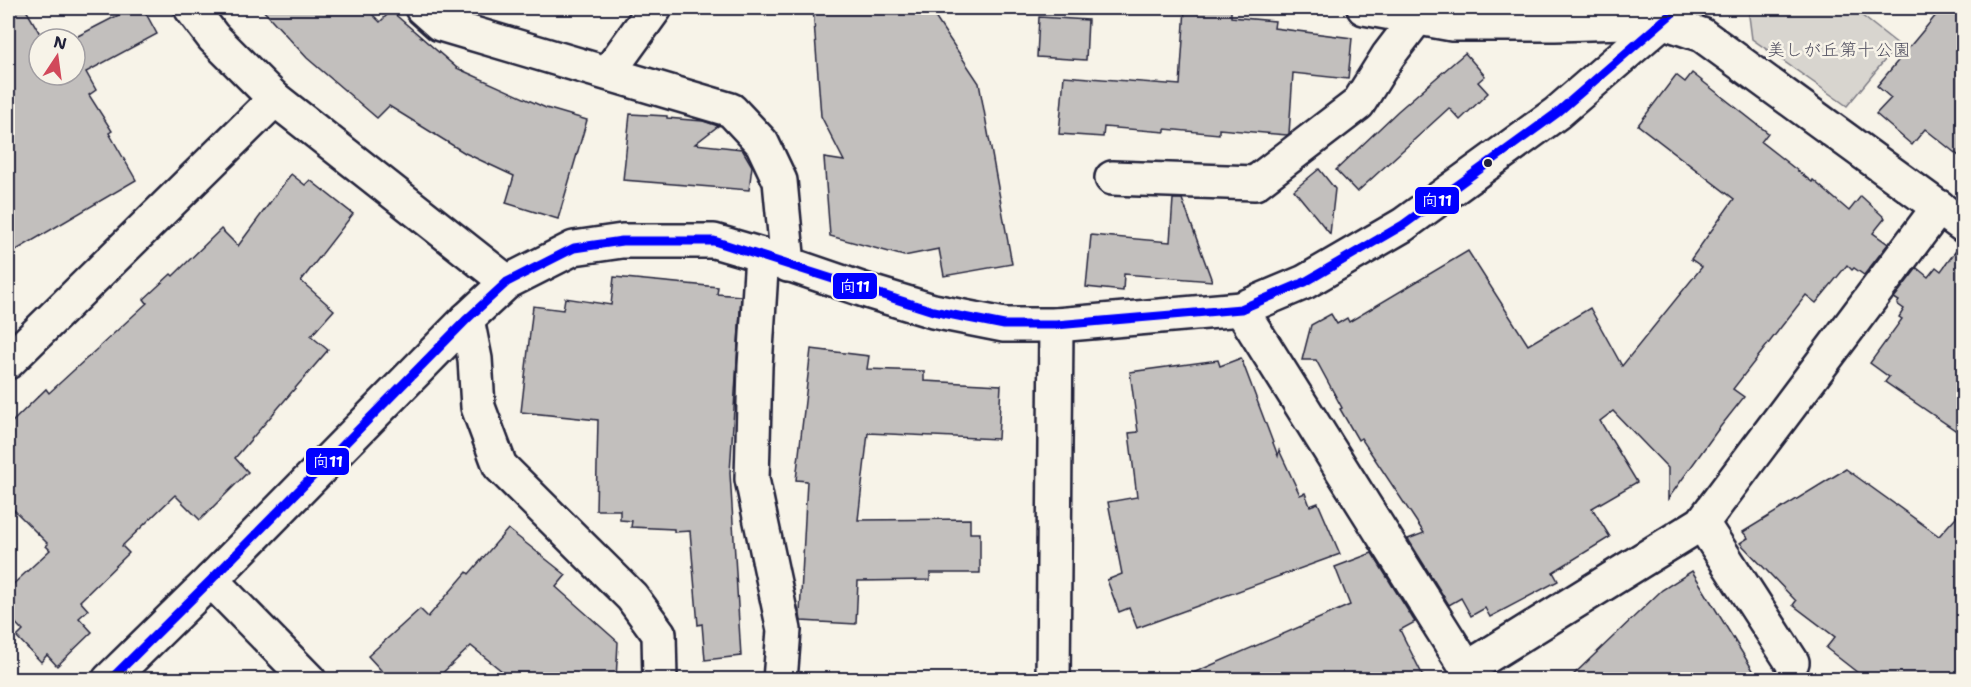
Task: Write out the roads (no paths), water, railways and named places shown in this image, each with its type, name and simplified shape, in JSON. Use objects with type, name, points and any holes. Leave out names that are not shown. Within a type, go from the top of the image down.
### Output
[{"type":"street","points":[[191,8],[213,37],[275,99],[507,282]]},
{"type":"street","points":[[422,8],[440,24],[731,110],[762,143],[780,181],[775,260],[756,366],[752,479],[784,630],[780,680]]},
{"type":"street","points":[[608,73],[655,8]]},
{"type":"street","points":[[1241,309],[1471,674],[1702,524],[1951,217],[1670,14],[1555,24],[1452,24],[1364,8]]},
{"type":"street","points":[[109,680],[211,580],[467,319],[507,282],[574,248],[622,241],[714,241],[933,311],[1004,325],[1056,325],[1241,309],[1305,282],[1403,225],[1557,113],[1670,14]]},
{"type":"street","points":[[1112,178],[1255,183],[1358,104],[1388,56],[1417,18]]},
{"type":"street","points":[[8,362],[275,99]]},
{"type":"street","points":[[467,319],[475,359],[478,407],[500,466],[632,597],[659,634],[660,680]]},
{"type":"street","points":[[1053,680],[1056,325]]},
{"type":"street","points":[[1702,524],[1792,662]]},
{"type":"street","points":[[211,580],[309,680]]},
{"type":"park label","name":"美しが丘第十公園","points":[[1839,50]]}]
